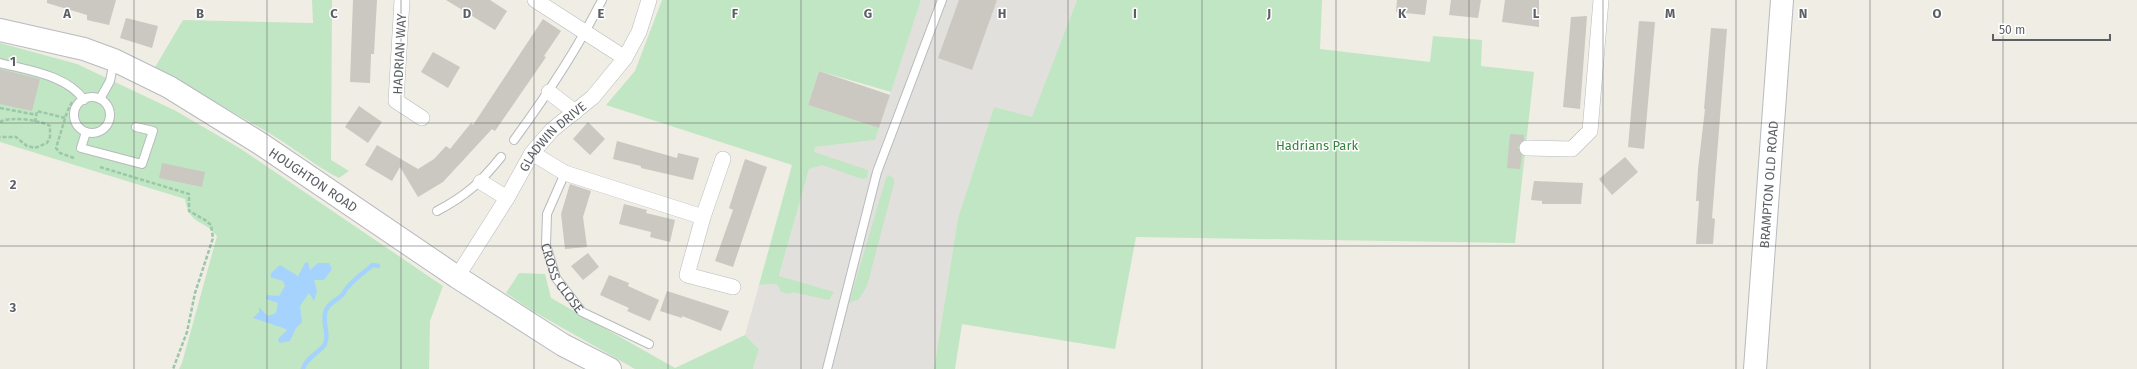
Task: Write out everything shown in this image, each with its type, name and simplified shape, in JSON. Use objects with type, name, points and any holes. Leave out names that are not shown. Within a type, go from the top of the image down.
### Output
[{"type":"street","name":"HADRIAN WAY","points":[[402,0],[396,101],[422,118]]},
{"type":"street","points":[[535,0],[625,58]]},
{"type":"street","name":"GLADWIN DRIVE","points":[[457,277],[507,198],[532,153],[552,130],[593,98],[625,58],[639,32],[649,0]]},
{"type":"street","points":[[1527,148],[1572,150],[1590,131],[1601,0]]},
{"type":"street","name":"BRAMPTON OLD ROAD","points":[[1755,369],[1782,0]]},
{"type":"street","name":"HOUGHTON ROAD","points":[[0,30],[84,49],[114,60],[169,87],[261,144],[457,277],[563,345],[610,369]]},
{"type":"street","points":[[549,92],[575,112]]},
{"type":"street","points":[[532,153],[565,173],[703,217]]},
{"type":"street","points":[[723,159],[703,217],[687,275],[733,287]]},
{"type":"street","points":[[481,182],[507,198]]},
{"type":"lane","points":[[514,140],[549,92],[586,33],[602,0]]},
{"type":"lane","points":[[827,369],[877,172],[942,0]]},
{"type":"lane","points":[[100,99],[110,81],[114,60]]},
{"type":"lane","points":[[0,63],[46,74],[82,97],[100,99],[109,109],[110,121],[103,130],[98,132],[86,132],[80,129],[75,118],[77,106],[82,97]]},
{"type":"lane","points":[[86,132],[82,148],[142,164],[153,131],[136,127]]},
{"type":"lane","points":[[437,211],[457,200],[481,182],[501,157]]},
{"type":"lane","name":"CROSS CLOSE","points":[[565,173],[547,214],[546,245],[556,278],[582,312],[648,344]]},
{"type":"path","points":[[75,158],[56,151],[65,118],[70,106],[82,97]]},
{"type":"path","points":[[0,108],[37,115]]},
{"type":"path","points":[[35,122],[37,111],[65,118]]},
{"type":"path","points":[[0,122],[25,118],[46,124],[50,126],[51,131],[47,143],[39,147],[30,148],[16,137],[0,137]]},
{"type":"path","points":[[98,166],[189,194],[189,211],[211,225],[213,238],[195,293],[187,332],[173,369]]},
{"type":"shaded area","points":[[921,0],[1077,0],[1032,118],[994,107],[958,218],[934,369],[753,369],[759,349],[745,335],[759,285],[777,284],[815,147],[875,140]]},
{"type":"green space","points":[[312,0],[332,0],[331,160],[349,171],[339,178],[262,129],[154,69],[183,20],[313,23]]},
{"type":"green space","points":[[662,0],[921,0],[891,92],[819,71],[808,105],[879,128],[875,140],[815,147],[814,152],[868,170],[867,178],[862,179],[822,165],[809,169],[779,276],[834,292],[829,300],[793,292],[790,294],[781,292],[777,284],[759,285],[792,165],[606,105],[635,71]]},
{"type":"green space","name":"Hadrians Park","points":[[1077,0],[1322,0],[1320,49],[1430,62],[1433,36],[1482,40],[1481,66],[1534,72],[1515,243],[1136,237],[1115,349],[962,324],[955,369],[934,369],[958,218],[994,107],[1032,117]]},
{"type":"green space","points":[[0,43],[77,64],[176,111],[241,149],[443,286],[430,321],[429,369],[179,369],[182,363],[217,236],[212,230],[190,214],[185,199],[0,142]]},
{"type":"green space","points":[[889,175],[894,179],[894,184],[867,286],[859,299],[849,303],[886,178]]},
{"type":"green space","points":[[519,273],[545,274],[551,298],[675,368],[745,335],[759,349],[753,369],[635,369],[531,310],[506,293]]},
{"type":"water","points":[[308,262],[310,270],[318,263],[329,263],[332,269],[324,280],[314,280],[317,291],[314,301],[309,293],[300,306],[302,322],[296,328],[290,341],[279,343],[278,339],[287,330],[286,329],[253,318],[259,312],[259,307],[268,316],[276,313],[278,303],[266,299],[267,295],[279,296],[285,286],[283,281],[270,277],[272,272],[280,265],[298,276],[305,263]]},
{"type":"building","points":[[47,0],[116,0],[109,25],[87,20],[87,15],[47,3]]},
{"type":"building","points":[[353,0],[377,0],[374,54],[371,54],[370,83],[350,82]]},
{"type":"building","points":[[446,0],[490,0],[507,11],[495,30]]},
{"type":"building","points":[[959,0],[997,0],[972,70],[938,58]]},
{"type":"building","points":[[1397,0],[1427,0],[1425,15],[1396,12]]},
{"type":"building","points":[[1451,0],[1481,0],[1478,18],[1449,15]]},
{"type":"building","points":[[1505,0],[1539,0],[1539,27],[1502,22]]},
{"type":"building","points":[[1587,16],[1580,109],[1563,107],[1571,17]]},
{"type":"building","points":[[126,18],[158,26],[152,48],[120,38]]},
{"type":"building","points":[[543,19],[561,31],[544,56],[546,57],[495,131],[492,129],[443,182],[418,197],[400,167],[392,181],[365,165],[377,145],[418,169],[434,159],[446,146],[450,149],[471,123],[473,125]]},
{"type":"building","points":[[1639,21],[1655,22],[1644,149],[1628,147]]},
{"type":"building","points":[[1711,28],[1727,29],[1712,218],[1715,219],[1713,244],[1696,244],[1699,201],[1696,201],[1698,169],[1705,109]]},
{"type":"building","points":[[433,52],[460,67],[448,88],[421,72]]},
{"type":"building","points":[[0,69],[40,79],[32,111],[0,104]]},
{"type":"building","points":[[819,71],[890,95],[879,128],[808,105]]},
{"type":"building","points":[[359,106],[382,122],[368,143],[345,127]]},
{"type":"building","points":[[588,122],[605,139],[590,155],[573,139]]},
{"type":"building","points":[[1510,134],[1524,135],[1524,140],[1518,147],[1522,155],[1520,169],[1507,168]]},
{"type":"building","points":[[617,141],[677,158],[678,153],[699,158],[693,180],[641,168],[641,166],[613,159]]},
{"type":"building","points":[[1625,157],[1638,172],[1612,195],[1599,179]]},
{"type":"building","points":[[745,159],[767,167],[733,267],[715,261],[733,210],[729,208]]},
{"type":"building","points":[[162,163],[205,172],[202,187],[159,178]]},
{"type":"building","points":[[1534,181],[1583,183],[1581,204],[1542,204],[1542,201],[1531,200]]},
{"type":"building","points":[[570,184],[591,191],[583,217],[587,247],[565,249],[561,214]]},
{"type":"building","points":[[624,204],[647,210],[646,213],[675,220],[670,242],[650,237],[651,232],[619,224]]},
{"type":"building","points":[[588,253],[599,267],[583,280],[571,266]]},
{"type":"building","points":[[609,275],[629,283],[628,286],[659,300],[650,321],[627,311],[629,308],[600,295]]},
{"type":"building","points":[[667,291],[729,311],[721,331],[682,316],[682,318],[660,311]]},
{"type":"waterway","points":[[303,369],[311,357],[325,344],[327,336],[324,319],[327,308],[343,294],[359,276],[373,265],[378,266]]}]
